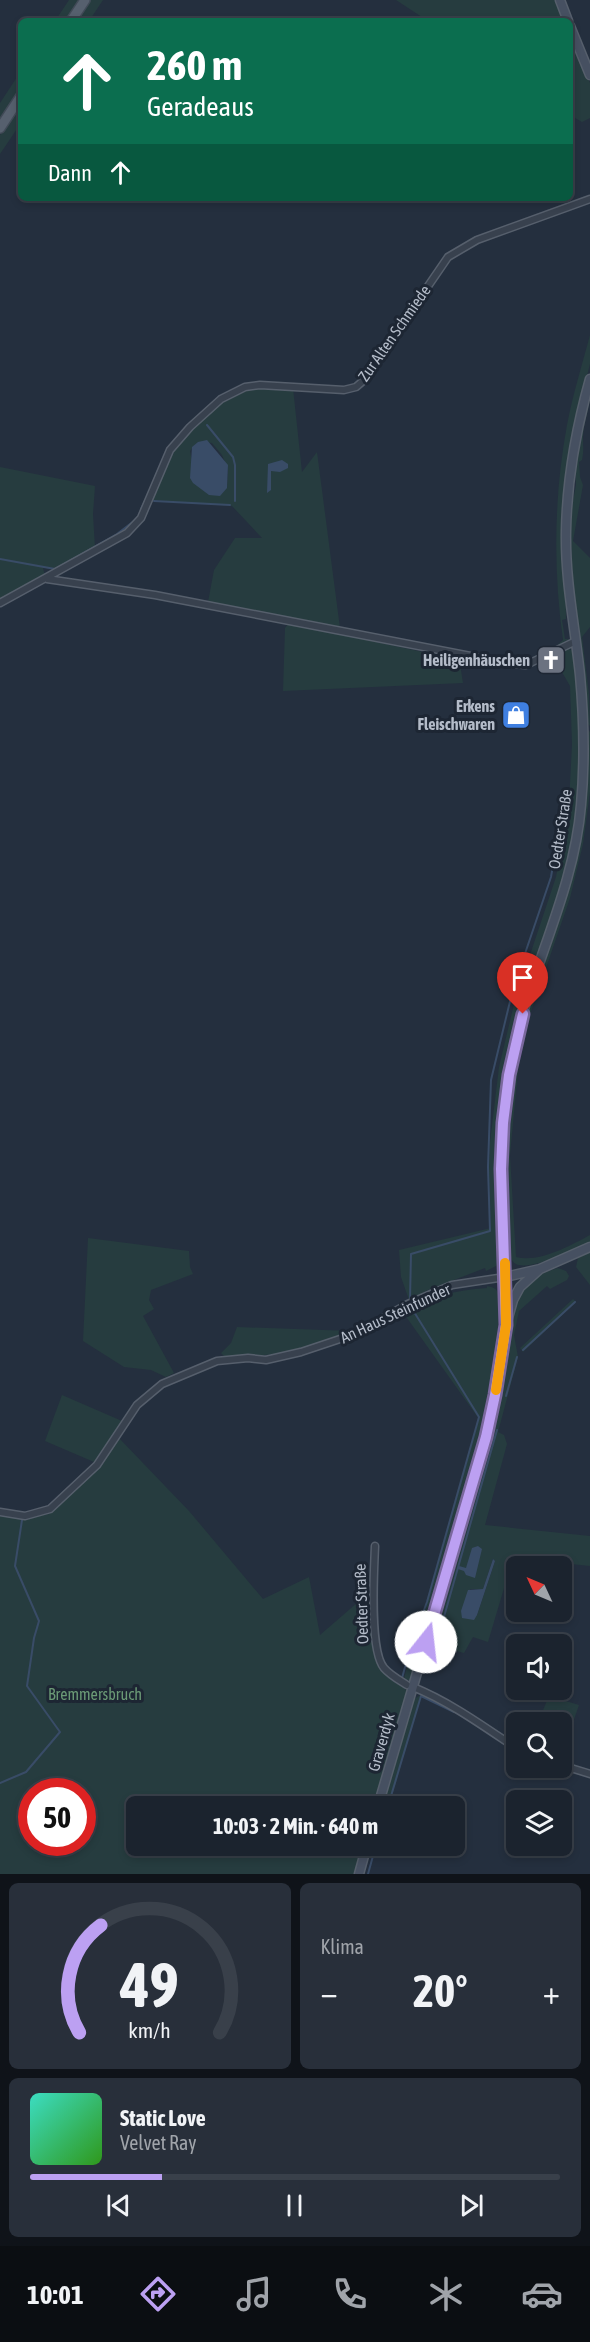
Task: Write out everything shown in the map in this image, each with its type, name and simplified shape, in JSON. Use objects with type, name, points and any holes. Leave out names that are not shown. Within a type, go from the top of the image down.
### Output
[{"type":"main road","points":[[73,18],[85,0]]},
{"type":"main road","points":[[560,0],[567,18]]},
{"type":"main road","points":[[573,33],[590,75]]},
{"type":"main road","points":[[0,128],[18,101]]},
{"type":"main road","name":"Oedter Straße","points":[[506,1277],[501,1169],[509,1075],[519,1027],[570,871],[581,810],[584,723],[567,557],[567,509],[574,448],[590,379]]},
{"type":"main road","points":[[506,1325],[506,1277],[540,1269],[590,1247]]},
{"type":"main road","points":[[506,1325],[513,1300],[520,1287],[540,1269]]},
{"type":"main road","name":"Graverdyk","points":[[381,1796],[410,1686],[486,1437],[506,1325]]},
{"type":"main road","points":[[359,1874],[364,1856]]},
{"type":"street","name":"Zur Alten Schmiede","points":[[0,603],[127,533],[141,518],[170,450],[190,427],[221,399],[245,387],[260,384],[344,390],[356,387],[363,381],[448,256],[477,240],[590,199]]},
{"type":"street","points":[[47,579],[155,595],[512,664],[526,664],[576,641]]},
{"type":"street","name":"An Haus Steinfunder","points":[[0,1512],[25,1516],[50,1509],[96,1465],[137,1405],[162,1384],[224,1360],[248,1358],[266,1360],[301,1353],[356,1334],[408,1304],[452,1285],[506,1277]]},
{"type":"street","name":"Oedter Straße","points":[[375,1546],[374,1620],[377,1650],[382,1666],[410,1686]]},
{"type":"street","points":[[410,1686],[427,1692],[506,1741]]},
{"type":"street","points":[[572,1768],[590,1774]]},
{"type":"green space","points":[[69,0],[81,0],[69,18],[57,18]]},
{"type":"green space","points":[[90,0],[103,0],[91,18],[78,18]]},
{"type":"green space","points":[[396,0],[557,0],[564,18],[423,18]]},
{"type":"green space","points":[[573,40],[590,83],[590,118],[582,122],[573,117]]},
{"type":"green space","points":[[18,76],[18,94],[0,121],[0,103]]},
{"type":"green space","points":[[18,108],[18,127],[0,154],[0,135]]},
{"type":"green space","points":[[590,335],[590,364],[575,424],[564,491],[566,619],[562,620],[565,639],[569,639],[554,648],[563,640],[556,559],[559,478],[569,413]]},
{"type":"green space","points":[[261,387],[293,388],[302,472],[317,452],[340,628],[208,602],[214,570],[235,538],[262,538],[232,506],[152,500],[173,450],[191,429],[223,401],[246,390]],"holes":[[[198,442],[212,443],[222,455],[228,469],[227,488],[191,465],[190,451]]]},
{"type":"green space","points":[[590,392],[584,430],[583,456],[579,462],[583,485],[573,541],[590,558],[590,627],[582,637],[589,694],[590,726],[573,591],[570,516],[576,485],[575,460]]},
{"type":"green space","points":[[0,467],[95,486],[93,514],[95,548],[55,569],[43,568],[45,576],[0,600]]},
{"type":"green space","points":[[289,623],[450,658],[459,658],[463,683],[283,691],[285,628]]},
{"type":"green space","points":[[566,648],[574,651],[580,718],[579,793],[572,846],[555,908],[534,969],[499,1124],[496,1176],[499,1260],[496,1266],[486,1271],[485,1268],[428,1290],[409,1300],[401,1277],[399,1250],[491,1228],[490,1142],[499,1067],[515,1000],[556,877],[569,804],[572,744],[570,686],[554,654]]},
{"type":"green space","points":[[588,730],[590,732],[590,792],[583,844],[570,898],[527,1023],[519,1059],[510,1155],[516,1257],[544,1256],[590,1235],[590,1242],[553,1259],[522,1265],[513,1261],[509,1247],[508,1114],[519,1047],[573,872],[583,812]]},
{"type":"green space","points":[[88,1238],[189,1251],[193,1274],[151,1290],[149,1300],[154,1309],[143,1316],[174,1373],[166,1377],[151,1370],[124,1367],[83,1341]]},
{"type":"green space","points":[[590,1252],[590,1285],[576,1267],[578,1258]]},
{"type":"green space","points":[[558,1268],[566,1271],[569,1276],[567,1280],[550,1289],[547,1286],[519,1311],[514,1335],[518,1357],[498,1432],[504,1435],[507,1444],[485,1525],[590,1536],[590,1566],[572,1564],[572,1556],[506,1556],[506,1582],[488,1642],[473,1637],[464,1653],[430,1644],[493,1424],[502,1388],[514,1307],[523,1288],[539,1274]],"holes":[[[493,1559],[495,1561],[477,1615],[470,1589],[483,1589]]]},
{"type":"green space","points":[[487,1286],[497,1291],[500,1303],[494,1381],[481,1441],[412,1681],[404,1679],[413,1641],[424,1613],[479,1419],[402,1311],[443,1295],[487,1288]]},
{"type":"green space","points":[[573,1299],[576,1302],[523,1352],[520,1348]]},
{"type":"green space","points":[[237,1327],[352,1331],[283,1354],[225,1357],[221,1353],[231,1343]]},
{"type":"green space","points":[[62,1395],[122,1421],[94,1462],[45,1441]]},
{"type":"green space","name":"Bremmersbruch","points":[[118,1437],[189,1511],[263,1599],[309,1577],[320,1635],[372,1590],[375,1656],[381,1671],[397,1684],[403,1681],[407,1696],[378,1796],[126,1796],[126,1856],[361,1856],[355,1874],[0,1874],[0,1516],[23,1518],[49,1514],[99,1465]]},
{"type":"green space","points":[[422,1694],[392,1796],[386,1796],[414,1699]]},
{"type":"green space","points":[[547,1700],[562,1700],[579,1705],[572,1725],[572,1712],[542,1712]]},
{"type":"water","points":[[207,440],[228,465],[227,488],[220,496],[209,495],[190,478],[192,447],[198,442]]},
{"type":"water","points":[[282,460],[288,464],[288,468],[280,472],[271,471],[271,490],[267,493],[268,464]]},
{"type":"water","points":[[478,1546],[482,1549],[475,1578],[458,1569],[459,1566],[466,1568],[472,1548]]},
{"type":"water","points":[[493,1559],[495,1561],[477,1615],[474,1620],[462,1618],[461,1611],[468,1590],[483,1589]]},
{"type":"waterway","points":[[207,425],[233,457],[235,501]]},
{"type":"waterway","points":[[141,509],[145,501]]},
{"type":"waterway","points":[[154,501],[230,505]]},
{"type":"waterway","points":[[0,559],[55,569],[117,534],[134,521]]},
{"type":"waterway","points":[[410,1299],[411,1254],[490,1231],[488,1167],[491,1080],[513,989],[551,877],[560,824]]},
{"type":"waterway","points":[[523,1350],[575,1302]]},
{"type":"waterway","points":[[402,1678],[427,1602],[479,1417],[411,1307]]},
{"type":"waterway","points":[[506,1396],[517,1357]]},
{"type":"waterway","points":[[436,1645],[497,1430]]},
{"type":"waterway","points":[[0,1783],[26,1772],[60,1732],[27,1686],[34,1638],[39,1621],[15,1566],[22,1520]]},
{"type":"waterway","points":[[391,1796],[421,1696],[454,1712]]},
{"type":"waterway","points":[[368,1874],[373,1856]]},
{"type":"slow traffic","points":[[496,1390],[506,1325],[505,1263]]},
{"type":"place","name":"Heiligenhäuschen","points":[[551,660]]},
{"type":"place","name":"Erkens Fleischwaren","points":[[516,715]]},
{"type":"route","points":[[426,1642],[486,1437],[506,1325],[501,1191],[503,1123],[513,1051],[523,1014]]}]
